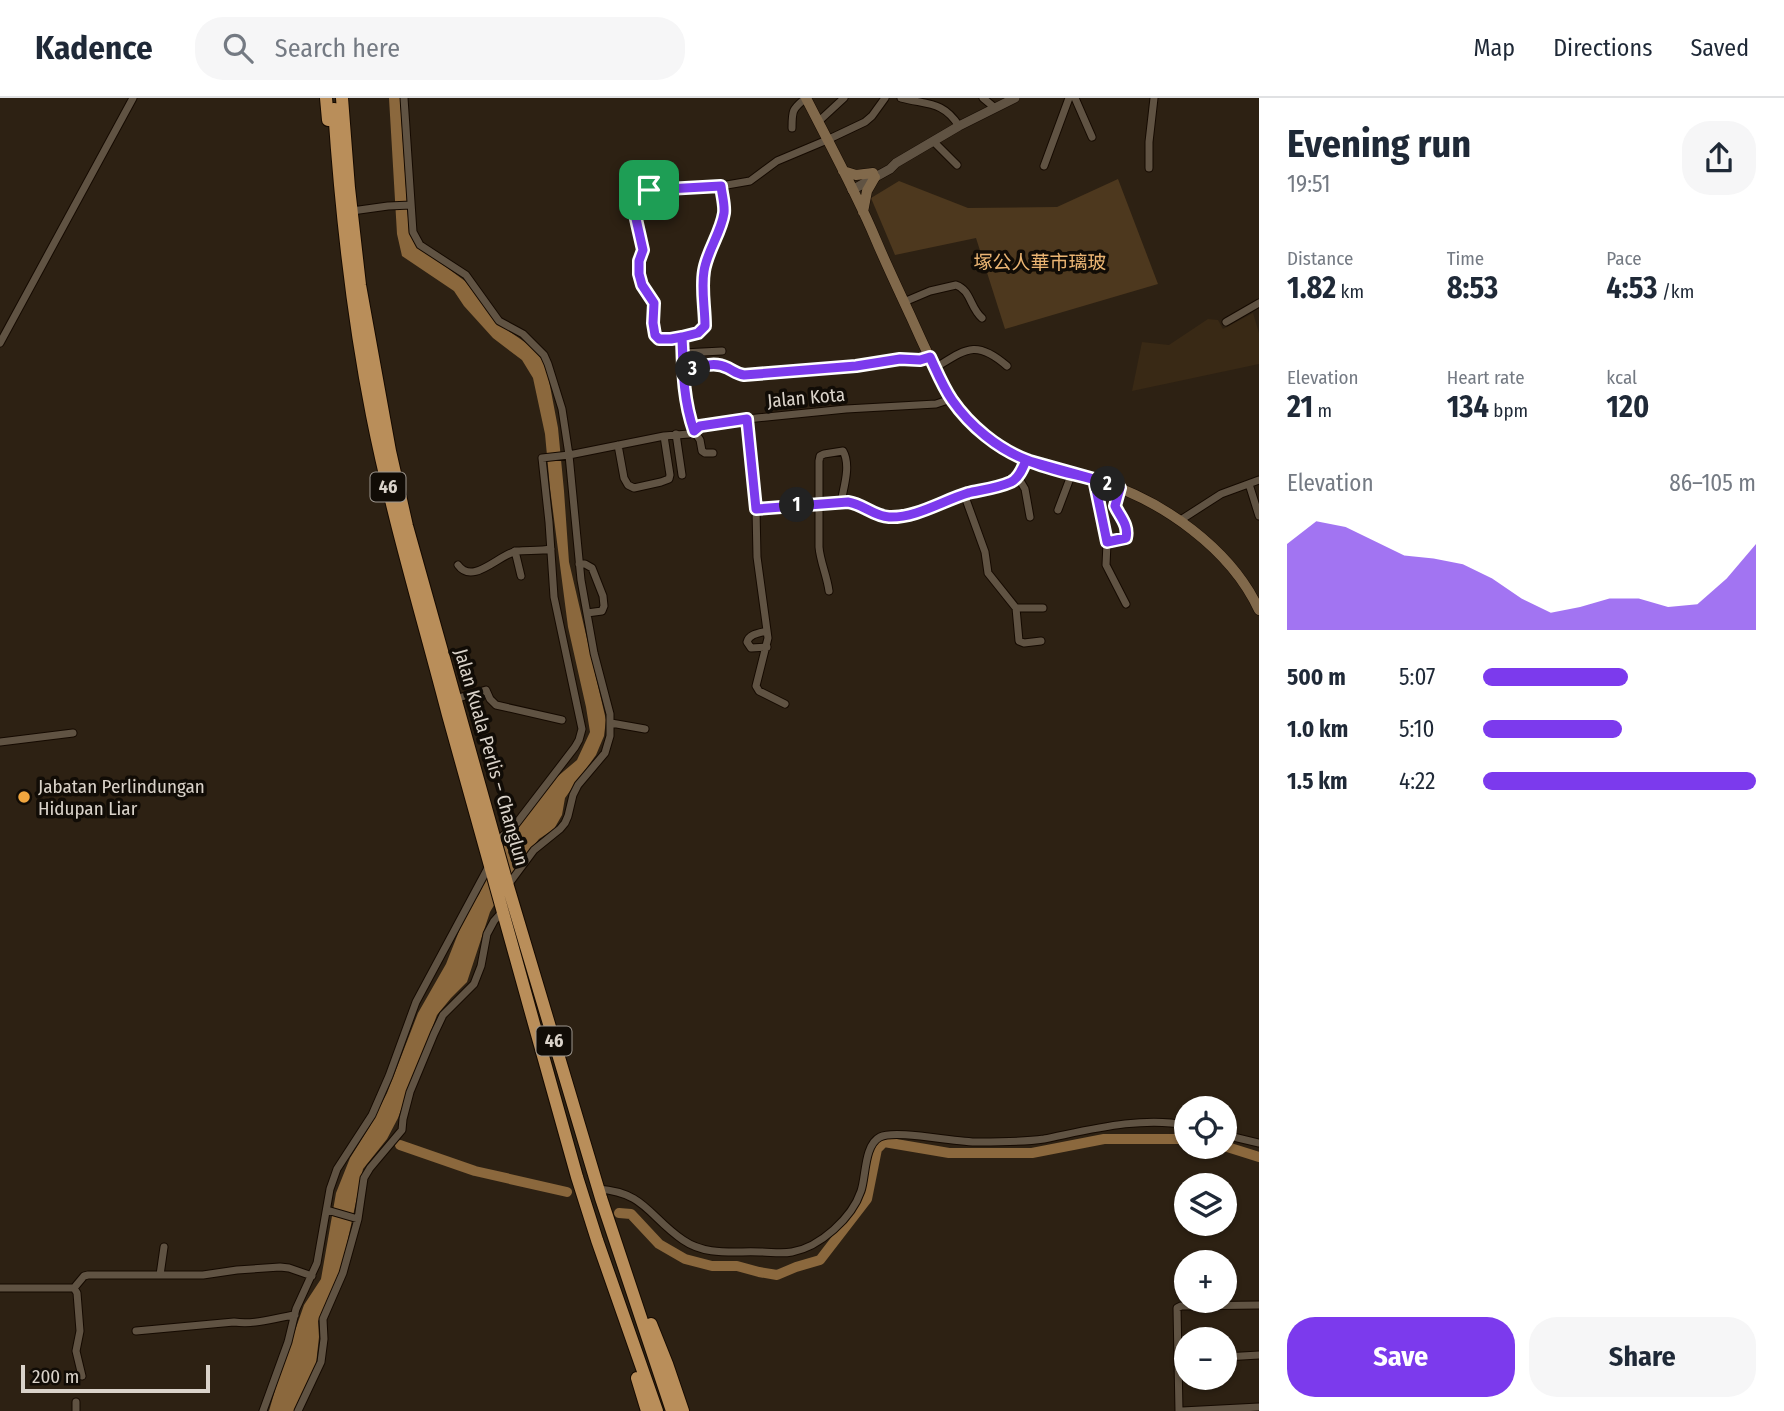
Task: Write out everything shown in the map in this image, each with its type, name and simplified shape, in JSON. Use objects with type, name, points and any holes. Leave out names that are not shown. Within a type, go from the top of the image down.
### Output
[{"type":"highway","points":[[326,98],[328,128],[339,189]]},
{"type":"highway","name":"Jalan Kuala Perlis – Changlun","points":[[333,98],[339,189],[349,276],[382,462],[398,529],[582,1194],[657,1411]]},
{"type":"highway","name":"Jalan Kuala Perlis – Changlun","points":[[342,98],[360,285],[390,451],[407,526],[508,884],[603,1204],[672,1411]]},
{"type":"highway","points":[[603,1204],[683,1411]]},
{"type":"highway","points":[[599,1246],[646,1411]]},
{"type":"main road","points":[[806,98],[863,212],[935,368],[951,399],[964,415],[1005,449],[1026,460],[1120,488],[1143,498],[1179,521],[1212,547],[1236,573],[1259,610]]},
{"type":"main road","points":[[843,171],[856,175],[874,175],[867,191],[863,212]]},
{"type":"street","points":[[0,343],[133,98]]},
{"type":"street","points":[[404,98],[409,205],[413,232],[420,245],[466,275],[499,321],[523,334],[544,355],[562,409],[579,564],[594,653],[611,723],[604,753],[578,785],[565,823],[534,850],[508,884]]},
{"type":"street","points":[[792,128],[793,111],[806,98]]},
{"type":"street","points":[[818,122],[844,98]]},
{"type":"street","points":[[721,186],[723,217],[704,269],[705,326],[698,333],[659,339],[655,335],[653,323],[654,303],[642,285],[639,274],[639,261],[643,250],[634,216],[635,204],[641,193],[649,190],[721,186],[750,181],[776,161],[865,121],[885,98]]},
{"type":"street","points":[[901,98],[943,108],[951,113],[959,126]]},
{"type":"street","points":[[983,98],[995,108]]},
{"type":"street","points":[[851,188],[959,126],[1015,98]]},
{"type":"street","points":[[1044,166],[1069,98]]},
{"type":"street","points":[[1075,98],[1092,136]]},
{"type":"street","points":[[1149,168],[1154,98]]},
{"type":"street","points":[[934,142],[957,165]]},
{"type":"street","points":[[352,211],[409,205]]},
{"type":"street","points":[[904,302],[930,291],[956,285],[964,289],[974,310],[982,318]]},
{"type":"street","points":[[1226,323],[1259,303]]},
{"type":"street","points":[[682,337],[686,404],[702,451],[713,453]]},
{"type":"street","points":[[935,368],[960,353],[981,349],[1007,366]]},
{"type":"street","points":[[682,353],[722,351]]},
{"type":"street","points":[[684,378],[699,366],[727,367],[744,375],[930,357]]},
{"type":"street","name":"Jalan Kota","points":[[551,549],[543,458],[676,434],[689,434],[700,426],[747,419],[846,409],[929,405],[951,399]]},
{"type":"street","points":[[747,419],[756,509],[757,567],[767,631],[767,647],[756,686],[759,691],[785,704]]},
{"type":"street","points":[[676,434],[682,475]]},
{"type":"street","points":[[618,444],[624,478],[628,485],[635,488],[669,479],[664,436]]},
{"type":"street","points":[[829,591],[820,555],[819,461],[824,454],[843,451],[847,471],[841,502]]},
{"type":"street","points":[[756,509],[841,502],[855,503],[876,515],[898,517],[916,513],[964,494],[1010,482],[1018,477],[1026,460]]},
{"type":"street","points":[[1058,510],[1072,473]]},
{"type":"street","points":[[1018,477],[1025,489],[1030,517]]},
{"type":"street","points":[[1094,479],[1107,542],[1105,565],[1126,604]]},
{"type":"street","points":[[1179,521],[1221,494],[1259,480]]},
{"type":"street","points":[[1249,484],[1259,516]]},
{"type":"street","points":[[1107,542],[1127,536],[1125,521],[1115,506],[1120,488]]},
{"type":"street","points":[[964,494],[985,552],[988,573],[1016,608],[1019,640],[1024,643],[1041,641]]},
{"type":"street","points":[[458,565],[466,573],[475,572],[515,551],[551,549],[556,613],[582,729],[575,747],[497,845]]},
{"type":"street","points":[[515,551],[521,576]]},
{"type":"street","points":[[579,564],[592,568],[604,606],[602,611],[587,613]]},
{"type":"street","points":[[1016,608],[1043,608]]},
{"type":"street","points":[[767,631],[747,640],[747,645],[751,648],[767,647]]},
{"type":"street","points":[[455,699],[486,690],[496,705],[562,720]]},
{"type":"street","points":[[611,723],[645,729]]},
{"type":"street","points":[[0,742],[74,733]]},
{"type":"street","points":[[263,1411],[288,1342],[299,1300],[317,1263],[330,1210],[330,1189],[337,1169],[372,1115],[416,1002],[490,867]]},
{"type":"street","points":[[298,1411],[321,1362],[323,1319],[344,1273],[364,1178],[402,1130],[410,1092],[434,1034],[443,1015],[474,984],[481,966],[487,934],[502,910]]},
{"type":"street","points":[[603,1204],[614,1190],[631,1196],[683,1240],[705,1250],[793,1252],[810,1248],[820,1241],[853,1207],[861,1191],[869,1152],[880,1137],[894,1135],[977,1142],[1024,1141],[1110,1126],[1174,1123]]},
{"type":"street","points":[[1237,1138],[1259,1143]]},
{"type":"street","points":[[330,1210],[356,1218]]},
{"type":"street","points":[[160,1275],[164,1247]]},
{"type":"street","points":[[74,1288],[88,1275],[204,1275],[280,1267],[312,1276]]},
{"type":"street","points":[[0,1288],[74,1288]]},
{"type":"street","points":[[74,1288],[77,1293],[80,1331],[76,1351],[82,1376]]},
{"type":"street","points":[[1177,1327],[1176,1313],[1179,1307],[1259,1305]]},
{"type":"street","points":[[136,1331],[234,1322],[251,1324],[295,1315]]},
{"type":"street","points":[[1237,1356],[1259,1355]]},
{"type":"street","points":[[1180,1390],[1181,1411],[1259,1408]]},
{"type":"street","points":[[76,1402],[76,1411]]},
{"type":"shaded area","points":[[389,98],[400,98],[409,233],[415,244],[465,281],[500,325],[532,347],[546,365],[558,428],[569,562],[606,720],[604,736],[596,755],[565,798],[562,815],[554,829],[539,839],[518,865],[490,912],[467,982],[437,1015],[398,1118],[387,1139],[363,1169],[342,1267],[331,1297],[318,1321],[316,1364],[294,1411],[269,1411],[304,1305],[321,1279],[336,1193],[350,1158],[387,1093],[418,1013],[446,964],[465,916],[479,894],[493,863],[551,782],[577,760],[590,732],[568,627],[545,434],[533,378],[522,360],[493,338],[454,291],[402,256],[397,234]]},
{"type":"shaded area","points":[[1253,313],[1259,333],[1259,364],[1132,391],[1142,342],[1169,345],[1208,319],[1218,320],[1223,329]]},
{"type":"green space","name":"塚公人華市璃玻","points":[[1118,179],[1158,284],[1005,329],[976,238],[895,255],[871,198],[899,181],[968,208],[1057,207]]},
{"type":"waterway","points":[[619,1213],[631,1214],[659,1244],[685,1259],[712,1266],[737,1266],[777,1275],[820,1260],[867,1199],[877,1149],[884,1142],[949,1153],[1032,1153],[1104,1139],[1174,1139]]},
{"type":"waterway","points":[[400,1145],[475,1171],[567,1192]]},
{"type":"waterway","points":[[1237,1150],[1259,1157]]},
{"type":"place","name":"Jabatan Perlindungan Hidupan Liar","points":[[24,797]]},
{"type":"route","points":[[649,190],[638,196],[634,216],[643,250],[639,261],[639,274],[642,285],[654,303],[655,335],[659,339],[682,337],[684,388],[694,431],[700,426],[747,419],[756,509],[848,502],[876,515],[898,517],[916,513],[964,494],[1010,482],[1018,477],[1026,460],[1094,479],[1107,542],[1126,538],[1125,521],[1115,506],[1120,488],[1094,479],[1042,466],[1026,460],[1005,449],[964,415],[951,399],[930,357],[744,375],[720,365],[699,366],[684,378],[682,337],[698,333],[705,326],[704,269],[723,217],[721,186],[649,190]]}]
